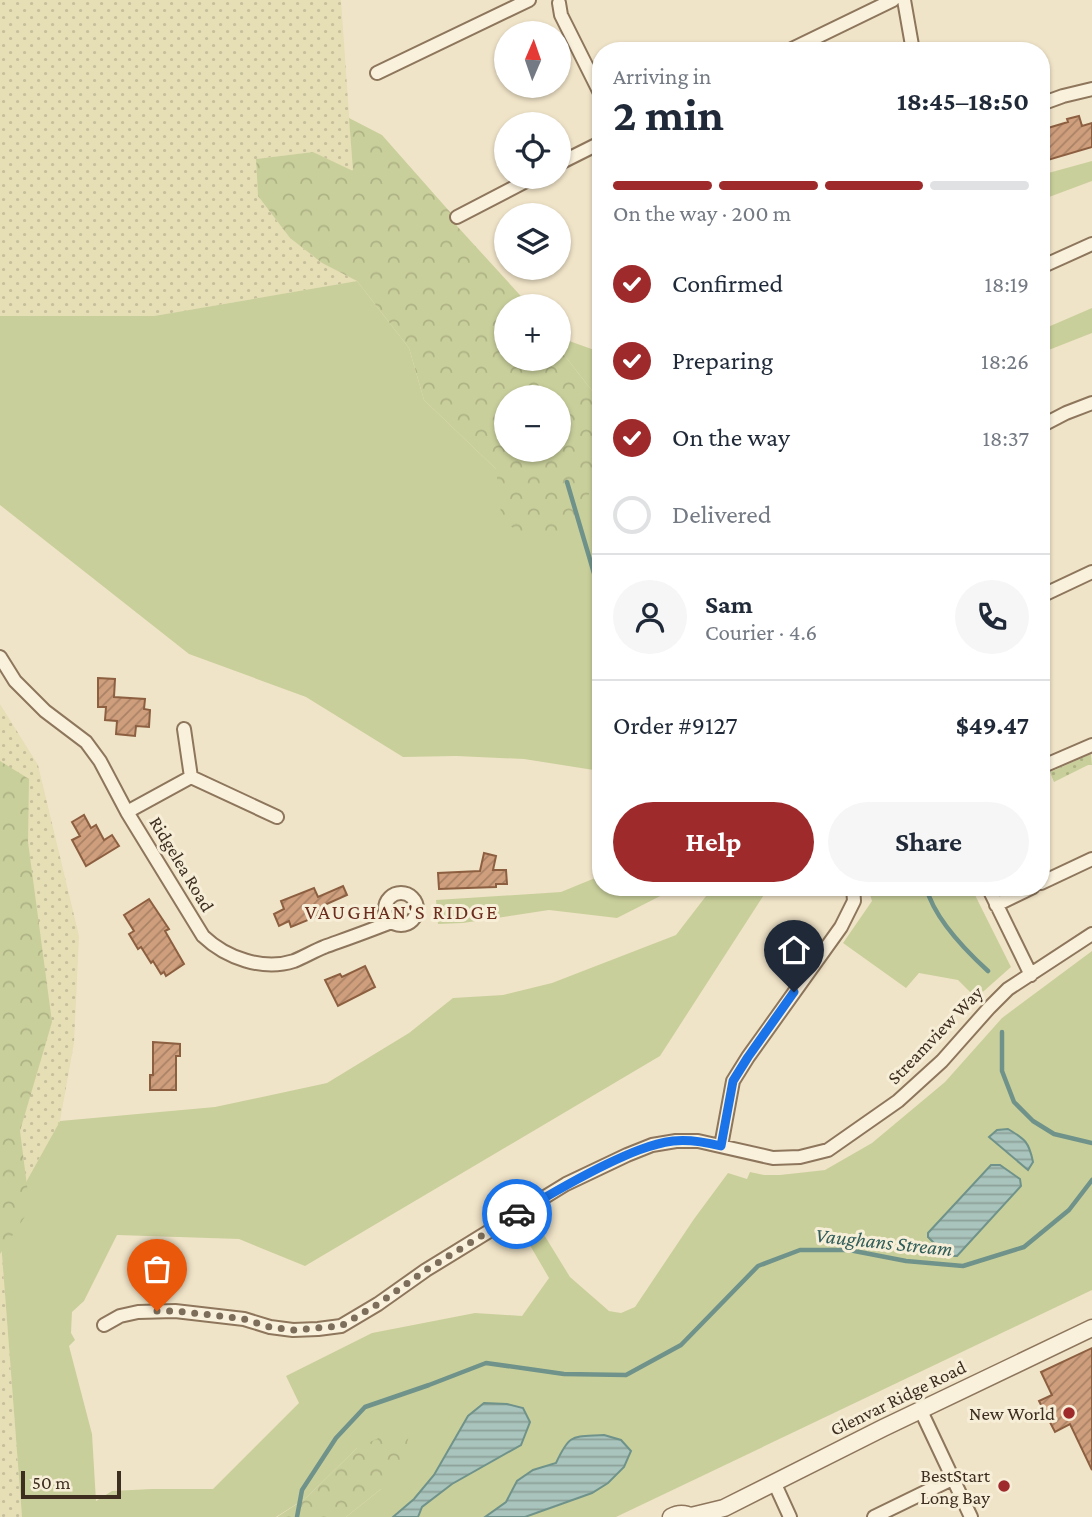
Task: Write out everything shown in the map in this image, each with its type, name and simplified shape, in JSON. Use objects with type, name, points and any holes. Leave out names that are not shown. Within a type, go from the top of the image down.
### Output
[{"type":"street","points":[[377,73],[529,0]]},
{"type":"street","points":[[807,42],[893,0]]},
{"type":"street","points":[[904,0],[911,42]]},
{"type":"street","points":[[556,1],[592,77]]},
{"type":"street","points":[[1050,101],[1092,89]]},
{"type":"street","points":[[571,158],[592,147]]},
{"type":"street","points":[[457,217],[511,189]]},
{"type":"street","points":[[1050,263],[1092,244]]},
{"type":"street","points":[[1050,421],[1092,403]]},
{"type":"street","points":[[1050,592],[1092,572]]},
{"type":"street","name":"Ridgelea Road","points":[[0,656],[15,681],[45,711],[86,742],[100,761],[127,812],[203,936],[224,953],[271,965],[293,961],[391,922]]},
{"type":"street","points":[[184,729],[191,777]]},
{"type":"street","points":[[1050,762],[1092,745]]},
{"type":"street","points":[[127,812],[191,777]]},
{"type":"street","points":[[191,777],[278,817]]},
{"type":"street","points":[[1050,879],[1092,859]]},
{"type":"street","points":[[721,1146],[733,1081],[841,927],[853,896]]},
{"type":"street","points":[[992,896],[1031,975]]},
{"type":"street","points":[[996,905],[1014,896]]},
{"type":"street","name":"Streamview Way","points":[[104,1325],[120,1316],[138,1312],[175,1311],[244,1319],[270,1327],[293,1330],[341,1326],[566,1184],[652,1145],[698,1141],[773,1158],[800,1157],[828,1150],[898,1101],[942,1061],[1008,989],[1092,934]]},
{"type":"street","name":"Glenvar Ridge Road","points":[[671,1517],[679,1514],[691,1517],[719,1512],[774,1482],[1092,1328]]},
{"type":"street","points":[[921,1411],[971,1517]]},
{"type":"street","points":[[879,1516],[954,1478]]},
{"type":"street","points":[[774,1482],[790,1517]]},
{"type":"shaded area","points":[[0,0],[341,0],[353,172],[313,152],[256,159],[258,196],[290,238],[322,263],[357,281],[154,316],[0,316]]},
{"type":"shaded area","points":[[0,704],[38,765],[79,936],[74,1043],[60,1121],[0,1229]]},
{"type":"shaded area","points":[[0,1229],[22,1517],[0,1517]]},
{"type":"green space","points":[[349,118],[382,135],[494,267],[494,280],[506,280],[519,294],[494,294],[494,371],[571,371],[571,364],[592,391],[592,488],[562,542],[535,537],[502,523],[496,469],[424,400],[409,348],[357,281],[322,263],[290,238],[258,196],[256,159],[313,152],[353,171]]},
{"type":"green space","points":[[1092,161],[1092,181],[1050,197],[1050,173]]},
{"type":"green space","points":[[357,281],[409,348],[424,400],[496,469],[592,483],[592,770],[524,759],[403,757],[306,697],[189,654],[0,505],[0,316],[154,316]]},
{"type":"green space","points":[[1092,308],[1092,333],[1050,349],[1050,326]]},
{"type":"green space","points":[[571,342],[592,349],[592,391],[571,364]]},
{"type":"green space","points":[[1091,754],[1092,765],[1054,782],[1050,772]]},
{"type":"green space","points":[[0,761],[29,779],[28,842],[52,1022],[20,1131],[30,1209],[0,1254]]},
{"type":"green space","points":[[592,879],[592,896],[660,896],[617,918],[549,910],[463,923],[438,924],[436,900],[561,892]]},
{"type":"green space","points":[[706,896],[763,896],[660,1056],[305,1266],[239,1239],[117,1235],[84,1301],[72,1312],[71,1333],[75,1340],[69,1346],[92,1434],[96,1501],[112,1491],[213,1489],[299,1403],[286,1376],[372,1333],[475,1313],[522,1316],[549,1278],[524,1235],[538,1225],[570,1277],[609,1311],[621,1313],[635,1307],[728,1173],[747,1179],[750,1172],[780,1175],[825,1170],[872,1143],[945,1082],[1002,1018],[1092,951],[1092,1290],[616,1517],[346,1517],[381,1489],[357,1448],[306,1498],[276,1517],[22,1517],[0,1229],[60,1121],[215,1107],[327,1083],[409,1033],[453,998],[503,995],[552,983],[676,935]]},
{"type":"green space","points":[[871,896],[976,896],[1011,967],[976,998],[958,980],[919,973],[906,988],[843,943],[872,901]]},
{"type":"green space","points":[[387,1434],[409,1435],[402,1464],[381,1489],[346,1517],[277,1517],[306,1498],[357,1448]]},
{"type":"water","points":[[1008,1129],[1028,1145],[1033,1162],[1028,1170],[989,1137],[997,1130]]},
{"type":"water","points":[[991,1165],[1000,1165],[1020,1179],[1021,1186],[957,1256],[947,1256],[928,1237],[928,1233]]},
{"type":"water","points":[[484,1403],[523,1408],[530,1422],[521,1445],[452,1484],[422,1507],[418,1517],[393,1517],[414,1499],[434,1475],[468,1416]]},
{"type":"water","points":[[604,1435],[621,1440],[631,1451],[624,1467],[608,1483],[592,1493],[525,1517],[485,1517],[506,1502],[517,1481],[533,1470],[556,1463],[565,1446],[573,1438]]},
{"type":"building","points":[[1079,116],[1082,126],[1092,123],[1092,147],[1050,159],[1050,127],[1068,122],[1067,119]]},
{"type":"building","points":[[98,678],[115,679],[114,697],[145,699],[144,709],[150,710],[149,727],[136,726],[135,736],[116,734],[117,721],[105,720],[106,707],[98,707]]},
{"type":"building","points":[[84,815],[91,828],[96,825],[104,840],[112,835],[119,846],[86,866],[72,840],[80,836],[72,822]]},
{"type":"building","points":[[484,853],[496,856],[493,870],[506,870],[507,884],[496,884],[496,887],[439,889],[438,873],[480,871]]},
{"type":"building","points":[[343,886],[347,895],[322,906],[325,913],[291,927],[289,921],[279,926],[274,914],[284,909],[281,901],[314,888],[318,897]]},
{"type":"building","points":[[149,899],[169,929],[165,931],[184,964],[166,976],[164,972],[161,974],[153,961],[151,963],[141,947],[138,949],[129,934],[134,931],[124,915]]},
{"type":"building","points":[[365,966],[375,987],[338,1006],[325,980],[340,974],[342,977]]},
{"type":"building","points":[[153,1042],[180,1044],[180,1056],[176,1056],[176,1090],[150,1090]]},
{"type":"building","name":"New World","points":[[1092,1348],[1092,1470],[1070,1424],[1055,1432],[1039,1401],[1052,1395],[1041,1372]]},
{"type":"waterway","name":"Vaughans Stream","points":[[567,482],[592,566]]},
{"type":"waterway","name":"Vaughans Stream","points":[[929,896],[943,922],[988,971]]},
{"type":"waterway","points":[[1002,1032],[1002,1071],[1014,1102],[1033,1121],[1054,1134],[1092,1143]]},
{"type":"waterway","name":"Vaughans Stream","points":[[297,1517],[302,1490],[336,1438],[365,1407],[486,1363],[564,1374],[626,1375],[681,1345],[758,1266],[800,1250],[849,1250],[906,1261],[963,1266],[1024,1247],[1069,1210],[1092,1180]]},
{"type":"way so far","points":[[157,1311],[244,1319],[270,1327],[293,1330],[341,1326],[517,1214]]},
{"type":"place","name":"New World","points":[[1069,1413]]},
{"type":"place","name":"BestStart Long Bay","points":[[1004,1486]]},
{"type":"district","name":"VAUGHAN'S RIDGE","points":[[402,912]]},
{"type":"route","points":[[517,1214],[566,1184],[652,1145],[698,1141],[721,1146],[733,1081],[794,992]]}]
